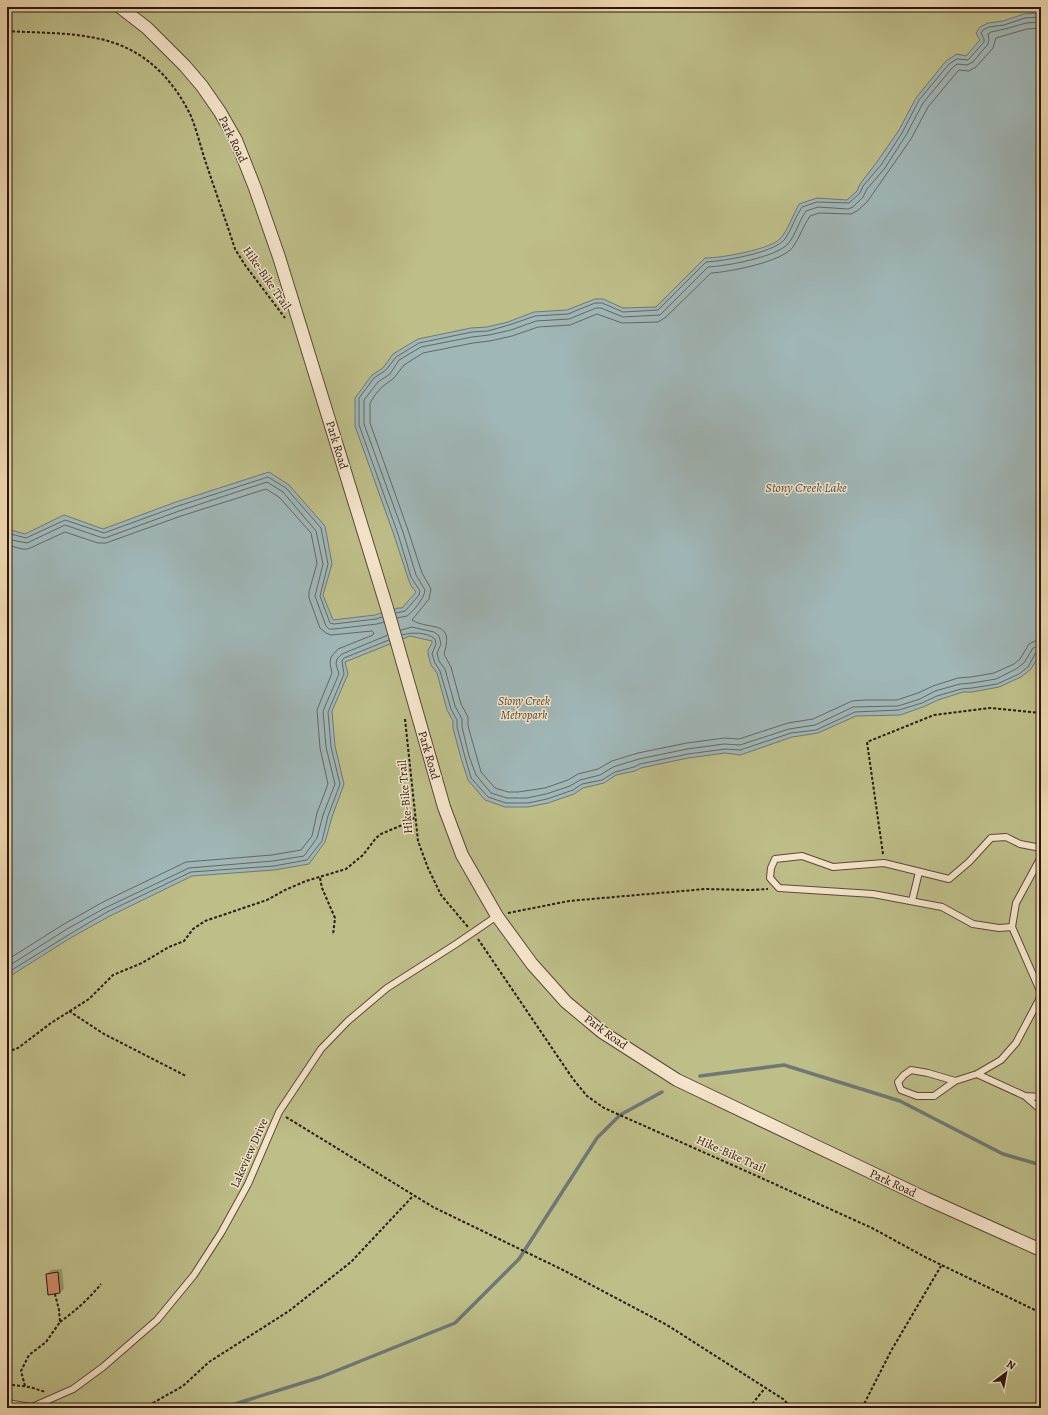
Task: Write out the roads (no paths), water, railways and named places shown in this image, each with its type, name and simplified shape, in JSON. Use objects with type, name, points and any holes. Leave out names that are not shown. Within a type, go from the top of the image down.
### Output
[{"type":"street","name":"Park Road","points":[[120,7],[147,28],[186,66],[220,112],[236,140],[255,188],[279,257],[388,608],[444,807],[462,855],[497,916],[532,964],[566,1002],[602,1032],[677,1080],[927,1199],[1041,1250]]},
{"type":"lane","points":[[1012,927],[999,928],[973,924],[942,907],[873,894],[779,888],[770,878],[771,868],[775,859],[802,856],[832,867],[884,863],[949,879],[969,862],[991,838],[1006,837],[1020,844],[1041,848]]},
{"type":"lane","points":[[955,1081],[928,1073],[911,1070],[898,1082],[901,1090],[918,1096],[934,1096],[955,1081],[977,1074],[1001,1060],[1016,1043],[1041,995],[1012,927],[1016,903],[1041,856]]},
{"type":"lane","points":[[912,901],[918,872]]},
{"type":"lane","name":"Lakeview Drive","points":[[7,1400],[15,1406],[31,1408],[73,1389],[103,1367],[157,1320],[194,1275],[221,1233],[248,1184],[279,1112],[321,1049],[348,1021],[386,988],[497,916]]},
{"type":"lane","points":[[977,1074],[1025,1096],[1041,1110]]},
{"type":"lane","points":[[1025,1096],[1041,1097]]},
{"type":"water","name":"Stony Creek Lake","points":[[1041,13],[1041,652],[1031,669],[1021,677],[999,687],[972,692],[963,692],[900,715],[856,716],[818,733],[792,737],[740,755],[725,753],[688,758],[641,768],[635,771],[616,775],[604,783],[583,788],[574,794],[548,803],[528,807],[505,807],[485,800],[468,780],[453,728],[453,721],[447,710],[437,673],[431,665],[428,654],[432,641],[410,636],[345,662],[348,674],[332,711],[335,746],[344,784],[325,842],[309,864],[274,870],[192,876],[110,916],[72,937],[7,978],[7,529],[25,534],[64,515],[103,529],[176,502],[269,472],[289,485],[325,526],[332,564],[323,595],[333,620],[375,615],[402,608],[416,592],[411,586],[408,578],[355,426],[355,398],[372,375],[383,368],[393,354],[418,339],[471,328],[487,327],[508,322],[534,312],[567,310],[595,299],[603,299],[623,308],[656,307],[705,258],[722,257],[755,250],[765,247],[780,239],[788,227],[799,204],[817,198],[847,200],[857,191],[860,184],[899,130],[916,98],[946,61],[957,54],[966,56],[980,40],[976,33],[980,27],[988,23],[1003,21],[1024,14]]},
{"type":"waterway","points":[[700,1076],[784,1065],[900,1101],[1003,1154],[1041,1165]]},
{"type":"waterway","points":[[222,1408],[321,1377],[455,1323],[519,1259],[597,1138],[620,1115],[662,1092]]},
{"type":"park label","name":"Stony Creek Metropark","points":[[524,708]]}]
